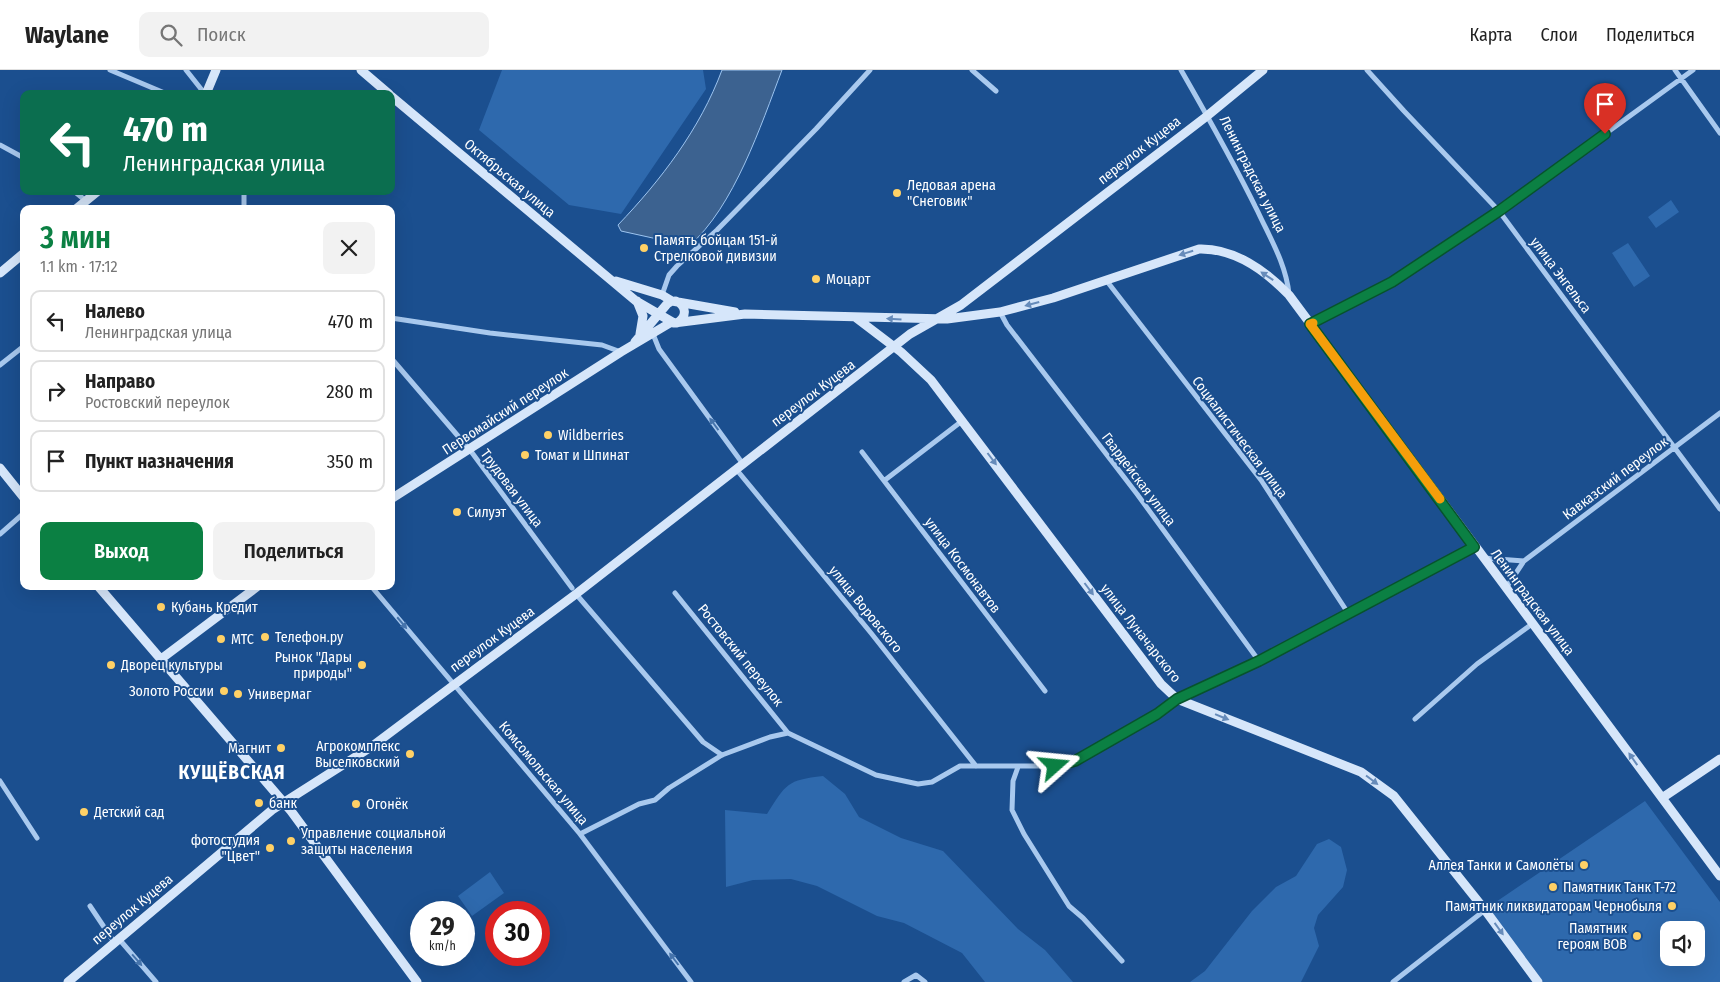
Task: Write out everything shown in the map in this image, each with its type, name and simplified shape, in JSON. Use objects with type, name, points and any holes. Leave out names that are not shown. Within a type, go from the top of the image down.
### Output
[{"type":"street","points":[[110,70],[158,90]]},
{"type":"street","points":[[186,70],[203,90]]},
{"type":"street","points":[[208,90],[216,70]]},
{"type":"street","name":"Октябрьская улица","points":[[361,70],[384,90]]},
{"type":"street","points":[[662,295],[669,275],[677,266],[717,230],[870,70]]},
{"type":"street","points":[[972,70],[996,91]]},
{"type":"street","name":"Ленинградская улица","points":[[1181,70],[1271,240],[1284,270],[1289,295]]},
{"type":"street","name":"переулок Куцева","points":[[68,982],[250,826],[283,802],[371,747],[915,331],[961,305],[1207,116],[1262,70]]},
{"type":"street","name":"улица Энгельса","points":[[1368,70],[1404,111],[1499,211],[1720,509]]},
{"type":"street","points":[[1675,70],[1720,133]]},
{"type":"street","points":[[1310,324],[1392,282],[1499,211],[1693,70]]},
{"type":"street","name":"Октябрьская улица","points":[[395,99],[636,300],[669,313]]},
{"type":"street","points":[[0,145],[20,156]]},
{"type":"street","points":[[79,195],[86,201]]},
{"type":"street","points":[[81,205],[93,195]]},
{"type":"street","name":"переулок Куцева","points":[[934,320],[1000,312],[1052,298],[1199,249],[1216,248],[1234,254]]},
{"type":"street","name":"Ленинградская улица","points":[[1234,254],[1276,282],[1289,295],[1474,547],[1720,876]]},
{"type":"street","points":[[0,273],[20,256]]},
{"type":"street","name":"Октябрьская улица","points":[[611,280],[662,295],[669,313]]},
{"type":"street","name":"Социалистическая улица","points":[[1106,280],[1261,480],[1348,613]]},
{"type":"street","points":[[636,300],[643,316],[640,334]]},
{"type":"street","name":"Гвардейская улица","points":[[1000,312],[1007,325],[1137,494],[1259,661]]},
{"type":"street","name":"Первомайский переулок","points":[[633,344],[640,334],[669,313],[934,320]]},
{"type":"street","name":"Первомайский переулок","points":[[669,313],[745,314]]},
{"type":"street","name":"Первомайский переулок","points":[[395,497],[633,344],[653,334],[669,313]]},
{"type":"street","name":"улица Луначарского","points":[[855,317],[895,348],[931,380],[1162,684],[1177,699],[1361,772],[1394,796],[1485,910],[1538,982]]},
{"type":"street","points":[[395,319],[490,333],[602,345],[621,352]]},
{"type":"street","name":"улица Воровского","points":[[653,334],[659,349],[739,466],[976,766]]},
{"type":"street","points":[[0,364],[20,349]]},
{"type":"street","name":"Трудовая улица","points":[[395,363],[470,450],[574,591],[703,742],[722,755]]},
{"type":"street","name":"Кавказский переулок","points":[[1506,588],[1524,560],[1720,413]]},
{"type":"street","points":[[885,480],[962,420]]},
{"type":"street","name":"улица Космонавтов","points":[[862,452],[1045,691]]},
{"type":"street","points":[[0,468],[20,493]]},
{"type":"street","points":[[0,534],[20,516]]},
{"type":"street","name":"Ростовский переулок","points":[[676,593],[788,733],[876,775],[918,784],[932,782],[960,766],[1055,766],[1075,761],[1157,714],[1177,699],[1259,661],[1474,547]]},
{"type":"street","points":[[1483,558],[1524,560]]},
{"type":"street","points":[[101,590],[283,802],[342,878],[416,982]]},
{"type":"street","points":[[161,659],[253,590]]},
{"type":"street","name":"Комсомольская улица","points":[[373,590],[580,834],[691,982]]},
{"type":"street","points":[[1415,718],[1477,664],[1532,624]]},
{"type":"street","points":[[580,834],[639,804],[655,800],[669,788],[722,755],[788,733]]},
{"type":"street","points":[[1662,798],[1720,759]]},
{"type":"street","points":[[1018,767],[1013,781],[1012,810],[1024,834],[1069,906],[1083,918],[1122,961]]},
{"type":"street","points":[[0,781],[37,838]]},
{"type":"street","points":[[90,906],[116,940],[156,982]]},
{"type":"street","points":[[1393,982],[1485,910]]},
{"type":"street","points":[[904,982],[916,975],[925,982]]},
{"type":"shaded area","points":[[502,70],[703,70],[706,89],[621,214],[569,205],[479,130]]},
{"type":"shaded area","points":[[722,70],[782,70],[755,140],[733,188],[720,210],[689,246],[621,231],[618,225],[664,172],[691,133],[703,113]]},
{"type":"shaded area","points":[[1671,200],[1679,212],[1656,228],[1648,217]]},
{"type":"shaded area","points":[[1628,243],[1650,276],[1634,287],[1612,253]]},
{"type":"shaded area","points":[[823,776],[845,794],[859,817],[901,838],[943,851],[1018,929],[1045,950],[1073,982],[985,982],[962,953],[904,923],[877,916],[817,886],[791,879],[753,880],[726,887],[725,810],[767,814],[789,785],[802,779]]},
{"type":"shaded area","points":[[1645,801],[1720,902],[1720,982],[1543,982],[1487,908]]},
{"type":"shaded area","points":[[1329,839],[1341,847],[1347,870],[1343,887],[1318,915],[1314,928],[1319,946],[1301,982],[1190,982],[1205,971],[1252,911],[1276,887],[1296,876],[1317,844]]},
{"type":"shaded area","points":[[490,872],[504,893],[493,901],[485,901],[485,907],[475,914],[475,901],[462,901],[458,896]]},
{"type":"slow traffic","points":[[1313,323],[1310,324],[1440,499]]},
{"type":"place","name":"Ледовая арена \"Снеговик\"","points":[[897,193]]},
{"type":"place","name":"Память бойцам 151-й Стрелковой дивизии","points":[[644,248]]},
{"type":"place","name":"Моцарт","points":[[816,279]]},
{"type":"place","name":"Wildberries","points":[[548,435]]},
{"type":"place","name":"Томат и Шпинат","points":[[525,455]]},
{"type":"place","name":"Силуэт","points":[[457,512]]},
{"type":"place","name":"Кубань Кредит","points":[[161,607]]},
{"type":"place","name":"Телефон.ру","points":[[265,637]]},
{"type":"place","name":"МТС","points":[[221,639]]},
{"type":"place","name":"Дворец культуры","points":[[111,665]]},
{"type":"place","name":"Рынок \"Дары природы\"","points":[[362,665]]},
{"type":"place","name":"Золото России","points":[[224,691]]},
{"type":"place","name":"Универмаг","points":[[238,694]]},
{"type":"place","name":"Магнит","points":[[281,748]]},
{"type":"place","name":"Агрокомплекс Выселковский","points":[[410,754]]},
{"type":"place","name":"банк","points":[[259,803]]},
{"type":"place","name":"Огонёк","points":[[356,804]]},
{"type":"place","name":"Детский сад","points":[[84,812]]},
{"type":"place","name":"Управление социальной защиты населения","points":[[291,841]]},
{"type":"place","name":"фотостудия \"Цвет\"","points":[[270,848]]},
{"type":"place","name":"Аллея Танки и Самолёты","points":[[1584,865]]},
{"type":"place","name":"Памятник Танк Т-72","points":[[1553,887]]},
{"type":"place","name":"Памятник ликвидаторам Чернобыля","points":[[1672,906]]},
{"type":"place","name":"Памятник героям ВОВ","points":[[1637,936]]},
{"type":"district","name":"КУЩЁВСКАЯ","points":[[232,772]]},
{"type":"route","points":[[1055,766],[1075,761],[1157,714],[1177,699],[1259,661],[1474,547],[1421,472],[1310,324],[1392,282],[1499,211],[1605,134]]}]
